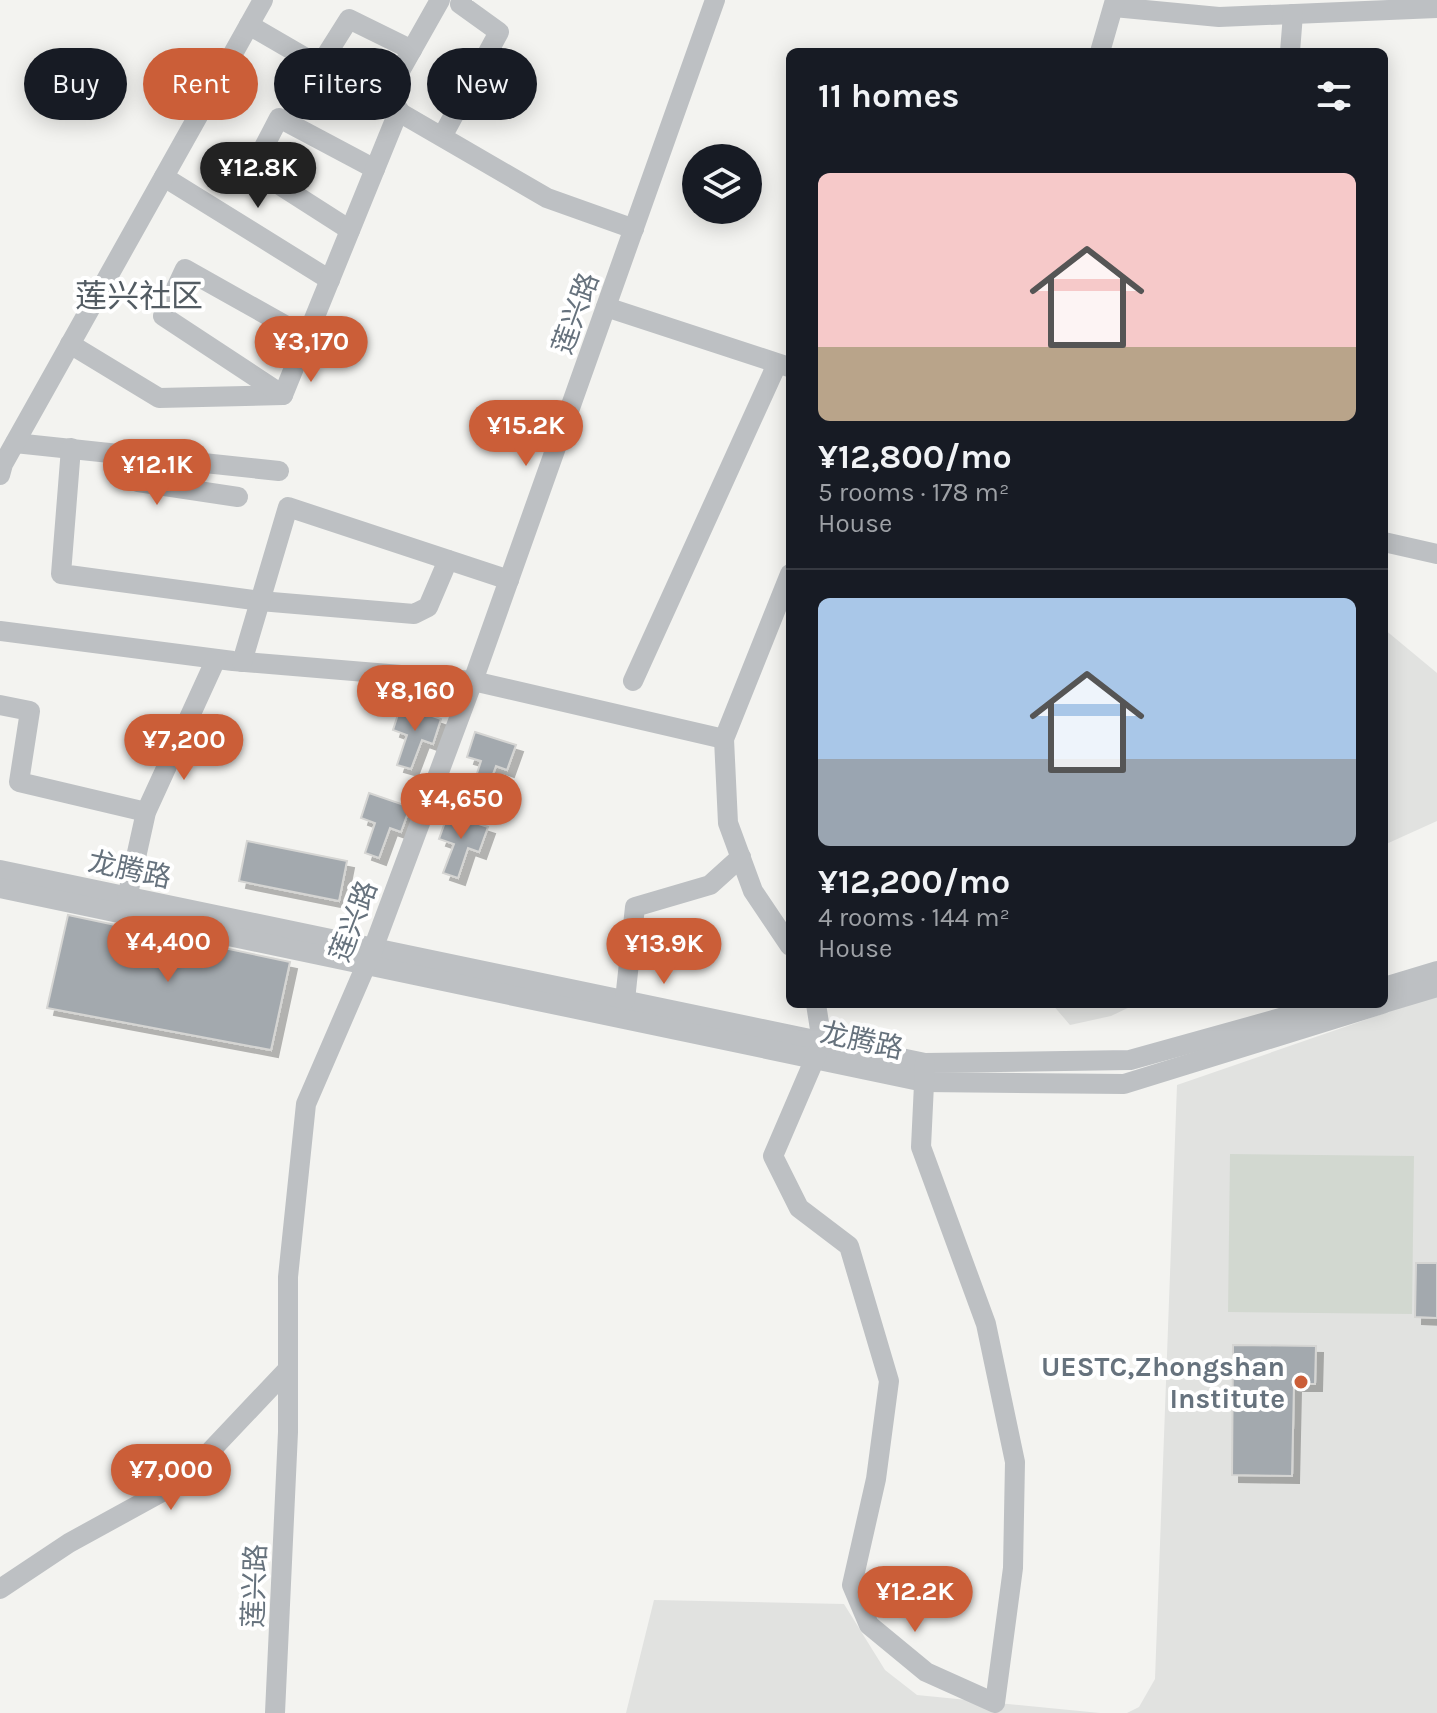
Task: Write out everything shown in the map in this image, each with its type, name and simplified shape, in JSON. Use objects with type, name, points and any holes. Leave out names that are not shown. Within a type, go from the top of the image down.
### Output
[{"type":"street","points":[[0,475],[263,0]]},
{"type":"street","points":[[412,50],[440,0]]},
{"type":"street","points":[[443,135],[499,32],[460,4],[462,0]]},
{"type":"street","name":"莲兴路","points":[[275,1713],[288,1369],[288,1277],[306,1104],[369,958],[473,681],[715,0]]},
{"type":"street","points":[[1101,48],[1114,3],[1219,17],[1437,8]]},
{"type":"street","points":[[1290,48],[1293,14]]},
{"type":"street","points":[[331,48],[349,19],[408,48]]},
{"type":"street","points":[[249,25],[290,48]]},
{"type":"street","points":[[411,117],[547,198],[634,229]]},
{"type":"street","points":[[350,230],[253,168],[279,118],[375,169]]},
{"type":"street","points":[[283,395],[375,169],[387,120]]},
{"type":"street","points":[[164,177],[330,280]]},
{"type":"street","points":[[283,395],[163,316],[185,269],[306,337]]},
{"type":"street","points":[[606,307],[784,366],[633,681]]},
{"type":"street","points":[[70,344],[159,398],[283,395]]},
{"type":"street","points":[[15,443],[279,471]]},
{"type":"street","points":[[71,448],[61,574],[260,601],[414,614],[428,607],[448,560]]},
{"type":"street","points":[[137,455],[138,482],[238,497]]},
{"type":"street","points":[[242,662],[288,507],[509,580]]},
{"type":"street","points":[[1388,543],[1437,554]]},
{"type":"street","points":[[786,584],[724,739],[728,823],[753,891],[786,940]]},
{"type":"street","points":[[0,631],[242,662],[473,681],[724,739]]},
{"type":"street","points":[[127,898],[146,812],[216,659]]},
{"type":"street","points":[[0,705],[30,711],[19,782],[146,812]]},
{"type":"street","points":[[625,1000],[635,907],[710,885],[741,857]]},
{"type":"street","name":"龙腾路","points":[[0,870],[369,958],[625,1000],[818,1050]]},
{"type":"street","name":"龙腾路","points":[[0,888],[369,958],[925,1072],[1124,1084],[1370,1008]]},
{"type":"street","points":[[1388,986],[1437,971]]},
{"type":"street","name":"龙腾路","points":[[1388,1002],[1437,987]]},
{"type":"street","points":[[816,1008],[818,1050],[773,1156],[799,1208],[849,1246],[889,1381],[876,1479],[852,1585],[869,1625],[926,1672],[995,1703],[1013,1568],[1015,1462],[986,1324],[921,1147],[925,1072]]},
{"type":"street","name":"龙腾路","points":[[925,1072],[1130,1060],[1317,1008]]},
{"type":"street","points":[[0,1589],[69,1543],[182,1481],[288,1369]]},
{"type":"shaded area","points":[[1388,632],[1437,673],[1437,821],[1388,843]]},
{"type":"shaded area","name":"UESTC,Zhongshan Institute","points":[[1437,989],[1437,1713],[1127,1713],[1139,1707],[1155,1679],[1177,1085],[1388,1012]]},
{"type":"shaded area","points":[[1055,1008],[1128,1008],[1111,1016],[1070,1025]]},
{"type":"shaded area","points":[[1230,1154],[1414,1156],[1412,1314],[1228,1312]]},
{"type":"shaded area","points":[[654,1600],[844,1604],[885,1670],[917,1695],[1100,1713],[626,1713]]},
{"type":"building","points":[[401,705],[441,719],[433,744],[422,740],[411,769],[397,765],[407,735],[393,730]]},
{"type":"building","points":[[475,732],[516,745],[507,770],[496,766],[485,796],[471,792],[481,761],[467,757]]},
{"type":"building","points":[[369,793],[410,807],[401,832],[390,828],[379,858],[365,853],[375,823],[361,818]]},
{"type":"building","points":[[448,814],[488,827],[479,852],[468,848],[458,878],[443,873],[454,844],[439,839]]},
{"type":"building","points":[[247,841],[347,861],[339,901],[239,881]]},
{"type":"building","points":[[68,915],[290,962],[271,1050],[47,1008]]},
{"type":"building","points":[[1416,1263],[1437,1263],[1437,1318],[1415,1317]]},
{"type":"building","points":[[1233,1345],[1316,1346],[1315,1384],[1294,1384],[1292,1476],[1232,1475]]},
{"type":"place","name":"UESTC,Zhongshan Institute","points":[[1301,1382]]},
{"type":"district","name":"莲兴社区","points":[[139,296]]}]
